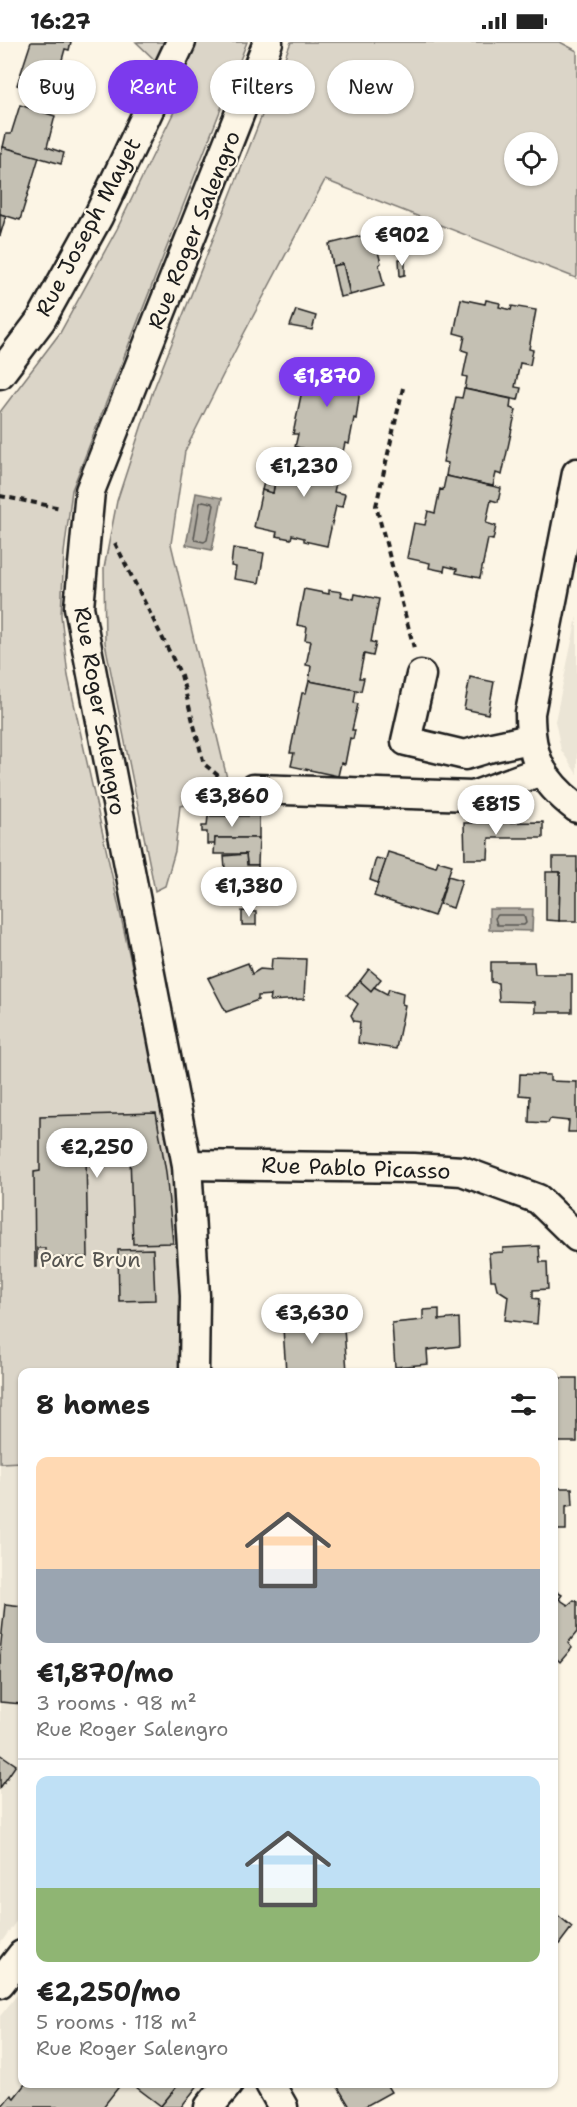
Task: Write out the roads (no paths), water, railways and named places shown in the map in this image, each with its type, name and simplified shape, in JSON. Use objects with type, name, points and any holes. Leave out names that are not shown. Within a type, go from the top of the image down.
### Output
[{"type":"street","name":"Rue Joseph Mayet","points":[[0,374],[41,320],[98,217],[182,42]]},
{"type":"street","name":"Rue Roger Salengro","points":[[194,1368],[195,1296],[187,1165],[79,607],[90,491],[268,42]]},
{"type":"street","points":[[577,473],[530,713],[530,739],[541,771],[561,796],[577,808]]},
{"type":"street","points":[[421,675],[406,741],[465,755],[530,739]]},
{"type":"street","points":[[242,788],[473,796],[541,771]]},
{"type":"street","name":"Rue Pablo Picasso","points":[[187,1165],[414,1168],[462,1171],[538,1199],[577,1237]]},
{"type":"street","points":[[0,1983],[18,1960]]},
{"type":"street","points":[[209,2107],[225,2088]]},
{"type":"street","points":[[272,2088],[283,2107]]},
{"type":"water","points":[[196,493],[222,498],[212,550],[186,545]]},
{"type":"water","points":[[489,909],[533,909],[532,931],[489,930]]},
{"type":"park label","name":"Parc Brun","points":[[90,1259]]}]
